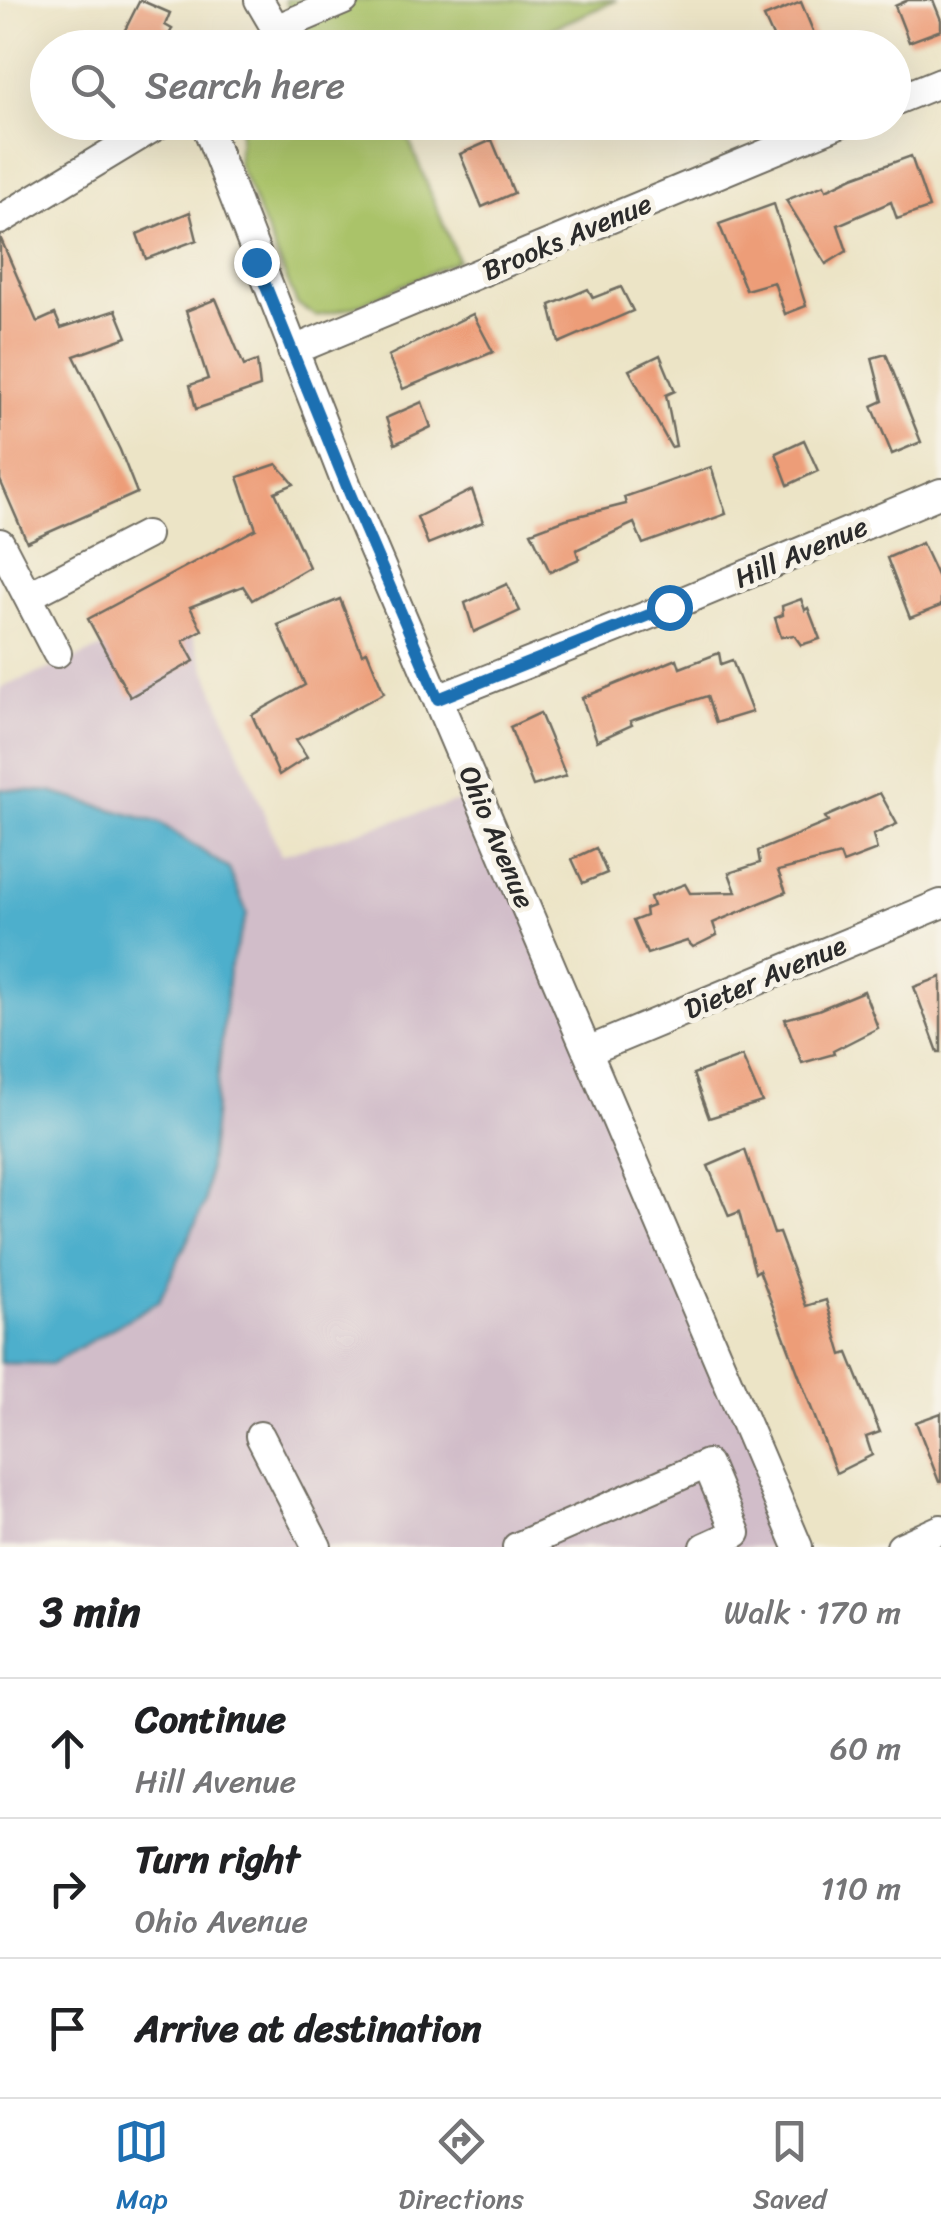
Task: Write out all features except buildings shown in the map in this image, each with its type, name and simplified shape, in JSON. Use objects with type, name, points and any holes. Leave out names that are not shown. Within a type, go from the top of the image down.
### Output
[{"type":"street","points":[[259,0],[270,30]]},
{"type":"street","points":[[287,30],[341,0]]},
{"type":"street","points":[[911,94],[941,82]]},
{"type":"street","points":[[0,220],[132,140]]},
{"type":"street","name":"Ohio Avenue","points":[[211,140],[292,351],[798,1547]]},
{"type":"street","name":"Brooks Avenue","points":[[292,351],[799,140]]},
{"type":"street","name":"Hill Avenue","points":[[438,699],[941,493]]},
{"type":"street","points":[[28,596],[146,535]]},
{"type":"street","points":[[0,543],[57,654]]},
{"type":"street","name":"Dieter Avenue","points":[[588,1050],[941,904]]},
{"type":"street","points":[[260,1436],[317,1547]]},
{"type":"street","points":[[517,1547],[707,1464],[736,1534],[705,1547]]},
{"type":"street","points":[[901,1547],[941,1529]]},
{"type":"shaded area","points":[[184,616],[281,855],[479,795],[798,1547],[0,1547],[0,688]]},
{"type":"green space","points":[[285,0],[617,0],[548,30],[291,30],[291,14]]},
{"type":"green space","points":[[240,140],[409,140],[458,260],[354,307],[316,316],[297,304],[238,163]]},
{"type":"water","points":[[0,789],[50,792],[160,823],[229,869],[247,913],[229,970],[205,1203],[159,1301],[51,1364],[0,1363]]},
{"type":"route","points":[[256,262],[438,699],[669,607]]}]
